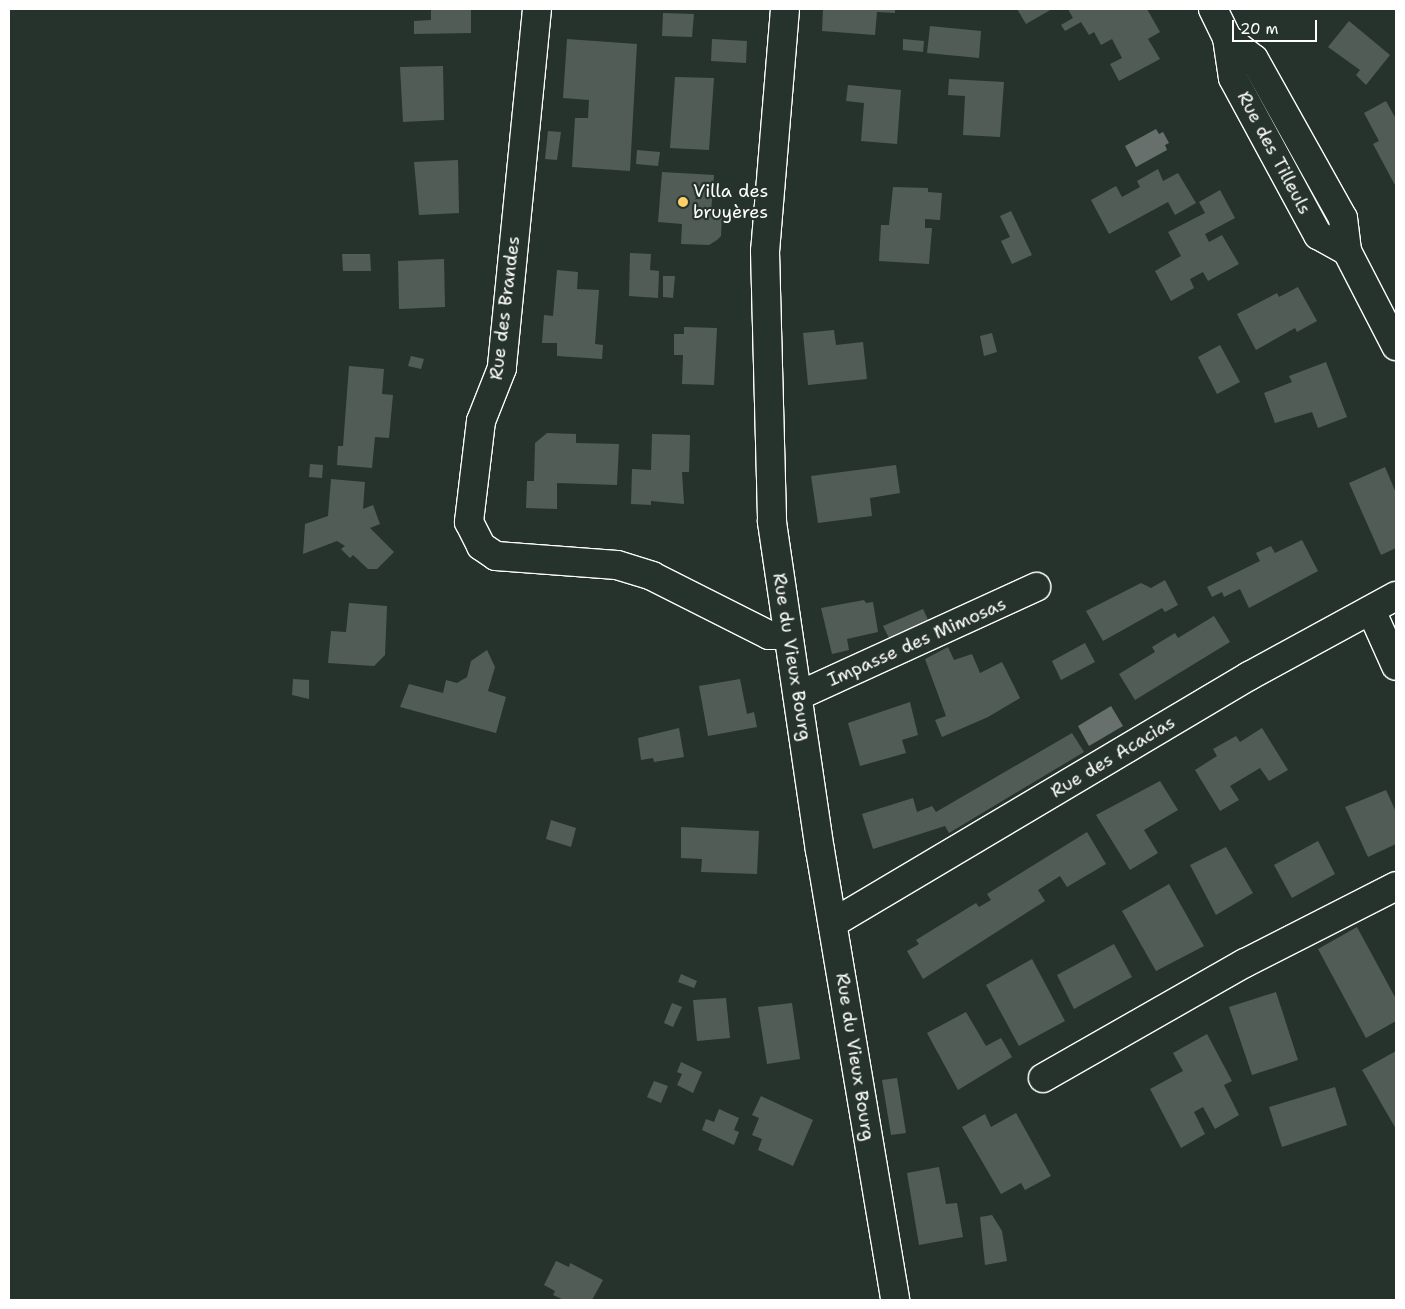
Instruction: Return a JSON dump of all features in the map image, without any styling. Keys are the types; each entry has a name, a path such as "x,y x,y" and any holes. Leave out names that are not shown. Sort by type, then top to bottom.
{"street":[{"name":"Rue des Brandes","path":"537,9 502,368 481,421 469,522 481,546 496,556 617,565 652,576 769,635 787,635"},
{"name":"Rue du Vieux Bourg","path":"785,9 765,251 772,522 787,635 895,1300"},
{"name":"Rue des Tilleuls","path":"1213,9 1227,38 1233,78 1318,235 1347,250 1396,346"},
{"name":"Impasse des Mimosas","path":"798,696 1036,587"},
{"name":"Rue des Acacias","path":"833,923 1249,676 1396,596"},
{"path":"1371,610 1396,666"},
{"path":"1043,1078 1245,963 1396,886"}],"shaded area":[{"path":"1156,129 1159,134 1163,132 1169,143 1165,145 1167,150 1136,167 1125,146"},
{"path":"1111,706 1123,726 1089,746 1078,726"}],"building":[{"path":"431,9 471,9 471,33 414,34 414,21 431,20"},
{"path":"823,9 895,9 895,13 877,12 875,35 822,31"},
{"path":"1017,9 1052,9 1026,24"},
{"path":"1068,9 1147,9 1160,32 1148,39 1160,59 1119,81 1110,64 1122,58 1112,39 1101,45 1094,32 1089,35 1081,22 1065,31 1061,25 1073,18"},
{"path":"663,13 694,14 692,37 662,36"},
{"path":"1349,21 1390,55 1366,85 1356,75 1360,70 1328,47"},
{"path":"930,26 981,31 979,58 927,53"},
{"path":"567,39 637,44 630,171 572,167 575,118 588,118 589,100 563,98"},
{"path":"712,39 747,41 746,63 711,61"},
{"path":"903,39 924,41 923,52 903,50"},
{"path":"443,66 444,120 403,122 400,67"},
{"path":"675,77 714,78 709,150 670,148"},
{"path":"949,79 1004,82 1000,137 963,135 965,96 948,95"},
{"path":"848,85 901,90 897,144 861,141 864,103 846,101"},
{"path":"1386,101 1396,119 1396,187 1373,144 1379,141 1364,113"},
{"path":"548,131 561,132 557,160 545,159"},
{"path":"637,150 660,152 658,166 636,164"},
{"path":"458,160 459,213 419,215 414,162"},
{"path":"1158,169 1163,181 1178,173 1196,203 1175,215 1168,202 1109,234 1091,200 1116,186 1122,197 1140,187 1137,181"},
{"path":"662,172 714,175 711,213 722,214 721,236 717,240 709,245 681,244 682,224 658,222"},
{"path":"893,187 928,188 928,192 942,193 940,220 925,219 925,228 932,228 929,264 879,261 881,225 889,225"},
{"path":"1220,190 1235,218 1205,234 1209,242 1222,235 1239,264 1208,281 1203,272 1190,279 1194,288 1171,301 1155,271 1181,256 1168,232 1205,213 1199,202"},
{"path":"1011,211 1032,255 1012,264 1001,241 1010,237 1000,216"},
{"path":"630,253 651,254 650,270 659,271 658,298 629,296"},
{"path":"342,254 370,254 371,271 343,271"},
{"path":"444,259 445,307 399,309 398,261"},
{"path":"557,270 578,272 577,289 599,290 595,344 603,345 602,359 557,356 557,343 542,343 544,315 553,316"},
{"path":"663,276 675,276 673,298 663,297"},
{"path":"1298,287 1317,321 1297,332 1295,328 1256,350 1237,314 1277,293 1279,297"},
{"path":"684,327 717,328 714,385 682,384 683,355 674,355 674,334 684,334"},
{"path":"834,330 836,345 863,342 867,379 808,385 803,333"},
{"path":"992,333 997,352 984,356 980,336"},
{"path":"1220,345 1240,382 1217,394 1198,357"},
{"path":"411,356 424,359 421,369 408,366"},
{"path":"1326,362 1347,417 1318,428 1312,412 1275,423 1264,393 1292,382 1289,376"},
{"path":"349,366 384,369 382,394 393,395 389,438 375,437 372,468 337,465 338,446 343,446"},
{"path":"547,433 576,434 576,443 619,444 617,485 557,483 557,509 526,508 527,481 534,481 535,443"},
{"path":"652,434 690,435 689,472 682,472 684,504 651,501 651,505 631,504 632,469 651,470"},
{"path":"310,464 323,465 322,478 309,477"},
{"path":"896,465 900,493 870,498 872,516 818,523 811,476"},
{"path":"1385,467 1396,493 1396,548 1381,555 1349,483"},
{"path":"331,479 365,482 363,509 373,505 380,524 370,528 394,552 377,569 368,569 353,555 350,558 341,549 345,546 337,541 303,554 305,524 328,516"},
{"path":"1302,540 1318,571 1249,608 1240,589 1224,597 1222,592 1212,597 1207,587 1260,561 1256,553 1271,546 1275,553"},
{"path":"1165,580 1178,605 1165,612 1162,608 1103,641 1086,611 1141,583 1151,588"},
{"path":"864,600 866,603 873,602 878,632 847,639 849,650 832,654 821,608"},
{"path":"349,603 387,606 385,655 374,666 328,663 331,631 346,632"},
{"path":"923,609 929,622 890,640 883,626"},
{"path":"1214,616 1230,642 1135,700 1119,674 1155,652 1152,647 1175,633 1178,638"},
{"path":"1085,643 1095,662 1061,680 1052,661"},
{"path":"948,647 954,660 972,654 980,673 1002,662 1020,698 988,717 942,737 935,720 946,716 925,659"},
{"path":"487,650 495,667 488,691 506,697 496,733 400,707 409,684 443,693 446,680 457,683 467,677 471,661"},
{"path":"293,679 309,680 309,699 292,695"},
{"path":"740,679 747,714 754,712 757,727 708,736 699,686"},
{"path":"910,702 918,735 902,740 906,753 860,766 848,723"},
{"path":"679,728 684,757 654,762 653,758 641,760 638,738"},
{"path":"1262,728 1288,770 1269,781 1260,768 1230,786 1239,800 1220,811 1195,770 1217,756 1213,749 1236,736 1240,742"},
{"path":"1072,733 1084,752 949,833 945,826 873,849 862,814 913,798 917,812 932,806 936,812"},
{"path":"1160,781 1178,810 1144,830 1158,853 1130,870 1096,815"},
{"path":"1386,790 1396,812 1396,844 1368,857 1345,807"},
{"path":"551,820 576,828 571,847 546,839"},
{"path":"681,827 759,831 757,874 701,872 702,859 681,858"},
{"path":"1087,832 1106,864 1067,887 1060,876 1038,890 1045,901 923,979 907,951 919,944 916,940 976,903 979,907 991,900 987,894"},
{"path":"1318,841 1335,874 1292,898 1274,865"},
{"path":"1226,847 1253,893 1216,915 1190,865"},
{"path":"1169,884 1204,946 1156,971 1122,911"},
{"path":"1357,927 1396,999 1396,1021 1366,1038 1318,949"},
{"path":"1114,944 1132,977 1074,1009 1057,975"},
{"path":"1032,959 1065,1021 1019,1046 986,985"},
{"path":"681,974 697,981 694,988 678,982"},
{"path":"1276,992 1298,1060 1252,1075 1229,1007"},
{"path":"726,998 730,1038 697,1041 693,1000"},
{"path":"672,1003 682,1007 673,1027 664,1023"},
{"path":"792,1003 800,1059 767,1064 758,1007"},
{"path":"966,1012 986,1046 1001,1038 1012,1057 958,1090 927,1033"},
{"path":"1207,1034 1232,1081 1224,1085 1239,1115 1215,1129 1203,1107 1194,1112 1205,1134 1181,1148 1150,1089 1183,1071 1173,1053"},
{"path":"1396,1051 1396,1129 1362,1070"},
{"path":"681,1062 702,1072 693,1093 677,1085 682,1074 677,1072"},
{"path":"897,1078 906,1133 891,1135 882,1080"},
{"path":"654,1081 668,1086 661,1103 647,1097"},
{"path":"1335,1087 1347,1125 1282,1147 1269,1107"},
{"path":"761,1096 813,1120 793,1166 758,1150 762,1139 752,1135 759,1118 752,1115"},
{"path":"719,1109 739,1118 734,1130 739,1132 734,1145 702,1130 706,1119 714,1122"},
{"path":"1016,1113 1051,1176 1025,1190 1021,1183 1001,1194 962,1127 985,1114 991,1127"},
{"path":"939,1167 946,1204 957,1203 963,1237 919,1245 907,1173"},
{"path":"992,1215 1002,1231 1007,1261 985,1265 980,1217"},
{"path":"556,1261 569,1267 570,1263 603,1280 592,1300 564,1300 553,1295 555,1291 544,1285"}],"place":[{"name":"Villa des bruyères","path":"683,202"}]}
